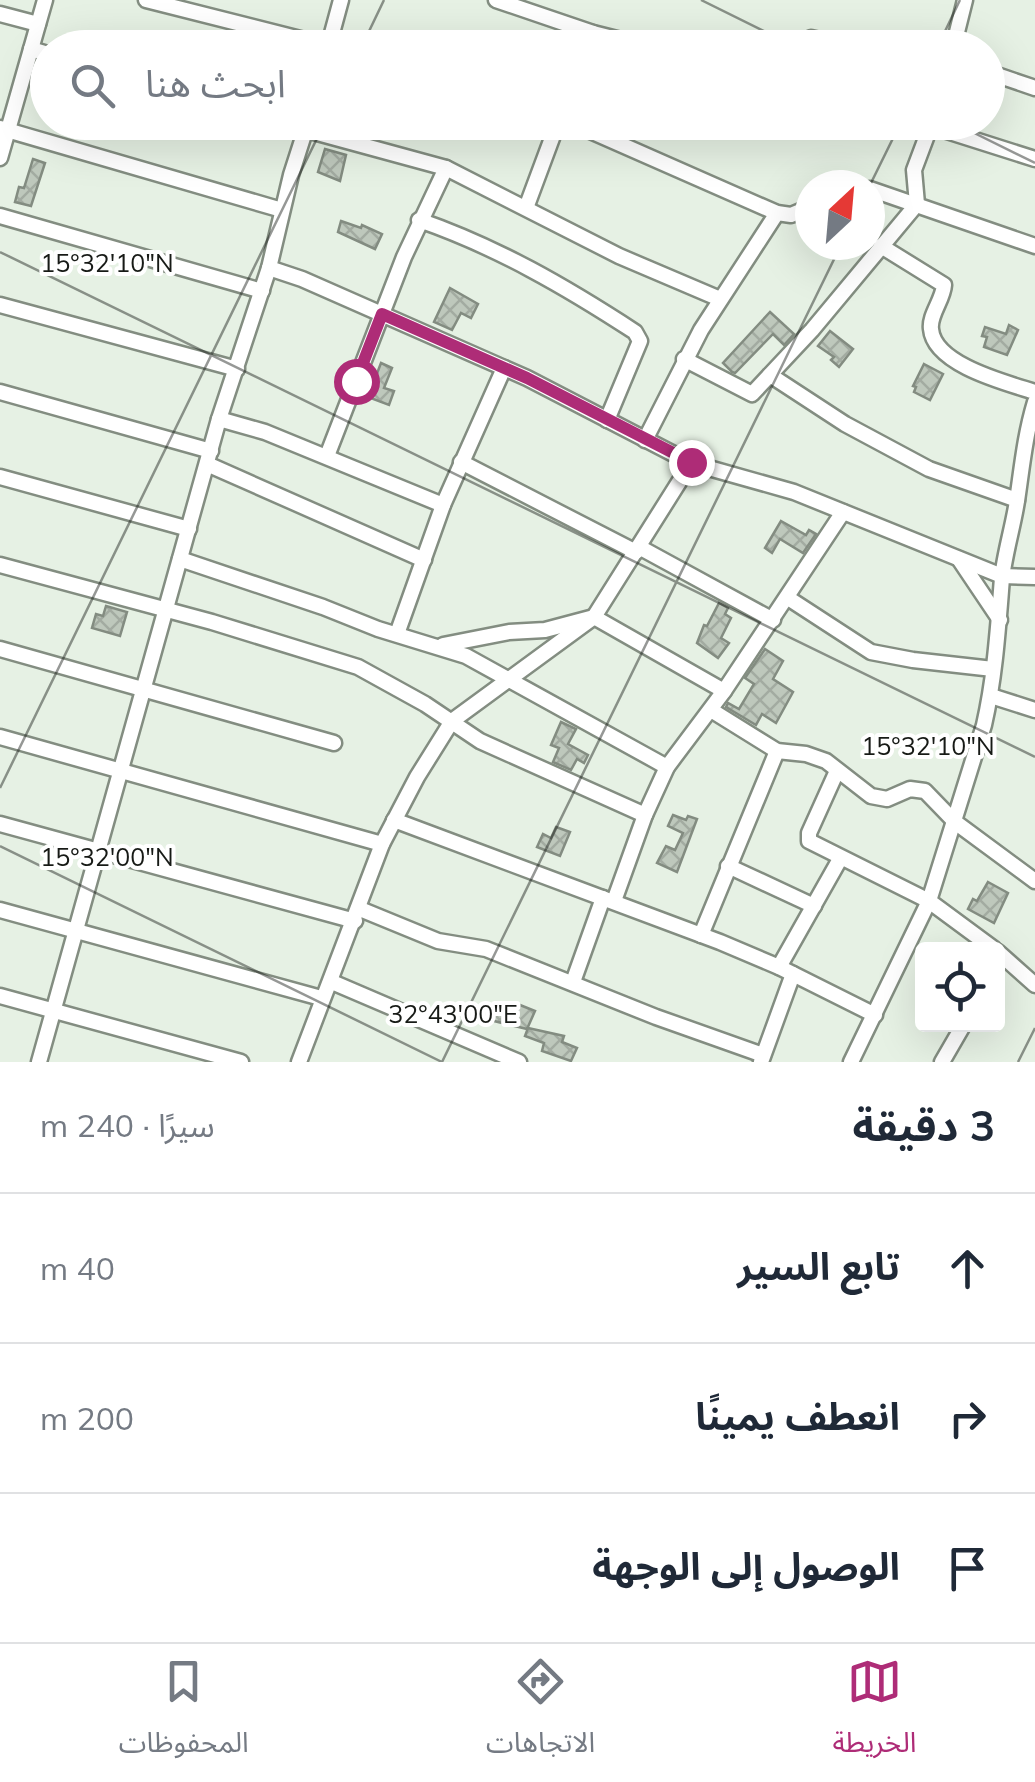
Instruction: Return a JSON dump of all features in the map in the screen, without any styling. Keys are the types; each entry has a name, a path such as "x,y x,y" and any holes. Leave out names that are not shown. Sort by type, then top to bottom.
{"street":[{"path":"36,30 45,0"},
{"path":"146,0 274,30"},
{"path":"333,30 341,0"},
{"path":"496,0 566,30"},
{"path":"958,30 965,0"},
{"path":"0,14 38,24"},
{"path":"0,158 4,129 30,52"},
{"path":"1005,78 1035,88"},
{"path":"4,129 30,137"},
{"path":"42,140 282,210"},
{"path":"39,1062 188,529 269,268 302,140"},
{"path":"350,140 446,168 619,256 720,299"},
{"path":"526,208 551,140"},
{"path":"611,140 777,213 795,214"},
{"path":"885,242 916,204 914,170 926,140"},
{"path":"980,140 1035,158"},
{"path":"327,456 420,220 446,168"},
{"path":"885,194 1035,246"},
{"path":"645,440 684,360 777,213"},
{"path":"0,216 262,291"},
{"path":"420,220 528,266 635,332 640,341 607,420"},
{"path":"885,248 937,277 944,285 930,326 934,340 947,355 965,367 1035,392"},
{"path":"684,360 749,395 870,260"},
{"path":"269,268 504,368 691,462 794,492 1002,576 1035,577"},
{"path":"0,305 236,369"},
{"path":"397,634 442,505 504,368"},
{"path":"770,375 845,424 918,463 952,479 1017,500"},
{"path":"0,392 209,457 424,560"},
{"path":"851,1062 929,901 991,696 1002,576 1026,432 1035,402"},
{"path":"220,419 327,456 442,505"},
{"path":"460,462 772,620"},
{"path":"300,1062 382,844 452,721 594,617 691,462"},
{"path":"0,477 188,529"},
{"path":"572,982 667,767 724,691 843,512"},
{"path":"959,559 1000,620"},
{"path":"180,560 466,656 667,767"},
{"path":"0,564 358,667 493,748 645,815"},
{"path":"788,598 871,652 993,668"},
{"path":"437,646 556,628 594,617 724,691"},
{"path":"0,649 334,743"},
{"path":"991,696 1035,710"},
{"path":"710,710 777,751 814,756 864,794 878,799 895,797 910,789 925,791 955,822 1035,881"},
{"path":"0,736 382,844"},
{"path":"701,934 777,751"},
{"path":"837,771 808,838 840,859 929,901 980,942"},
{"path":"394,820 701,934 779,966 875,1015"},
{"path":"0,824 100,853 357,915 438,940 486,949 762,1058 794,974"},
{"path":"779,966 840,859"},
{"path":"728,866 814,906"},
{"path":"0,910 321,998"},
{"path":"1005,962 1035,985"},
{"path":"332,982 519,1062"},
{"path":"0,996 241,1062"},
{"path":"942,1062 959,1032"}],"building":[{"path":"325,149 346,155 340,181 318,172"},
{"path":"33,159 45,163 31,206 15,202"},
{"path":"341,221 382,234 375,249 338,232"},
{"path":"450,288 478,304 471,318 461,313 452,330 434,322"},
{"path":"770,312 794,334 784,345 773,334 732,372 723,363"},
{"path":"1009,325 1018,330 1007,355 984,347 985,327 1006,334"},
{"path":"830,331 853,349 839,367 831,360 834,357 818,346"},
{"path":"381,363 392,368 384,388 394,391 389,405 368,397"},
{"path":"924,364 943,374 930,400 914,392 913,386"},
{"path":"781,521 806,535 809,530 816,534 803,553 780,539 772,553 765,548"},
{"path":"719,603 728,608 725,614 731,618 721,638 729,643 718,658 697,643"},
{"path":"106,606 127,612 120,636 92,628 96,614 103,616"},
{"path":"765,649 783,661 773,679 793,692 776,723 762,714 756,725 726,707 728,703 739,709 754,684 745,678"},
{"path":"561,722 576,729 568,744 588,755 584,763 577,759 571,770 553,762 559,748 551,745"},
{"path":"673,815 697,819 677,872 657,863 666,846 675,850 683,833 668,826"},
{"path":"556,827 570,832 560,856 537,847 543,834 551,838"},
{"path":"988,882 1008,893 994,923 968,909"},
{"path":"520,1005 535,1011 527,1029 490,1020 494,1007 516,1014"},
{"path":"528,1028 564,1036 562,1042 577,1048 571,1061 542,1051 544,1043 525,1036"}],"route":[{"path":"356,381 382,314 527,378 691,462"}]}
